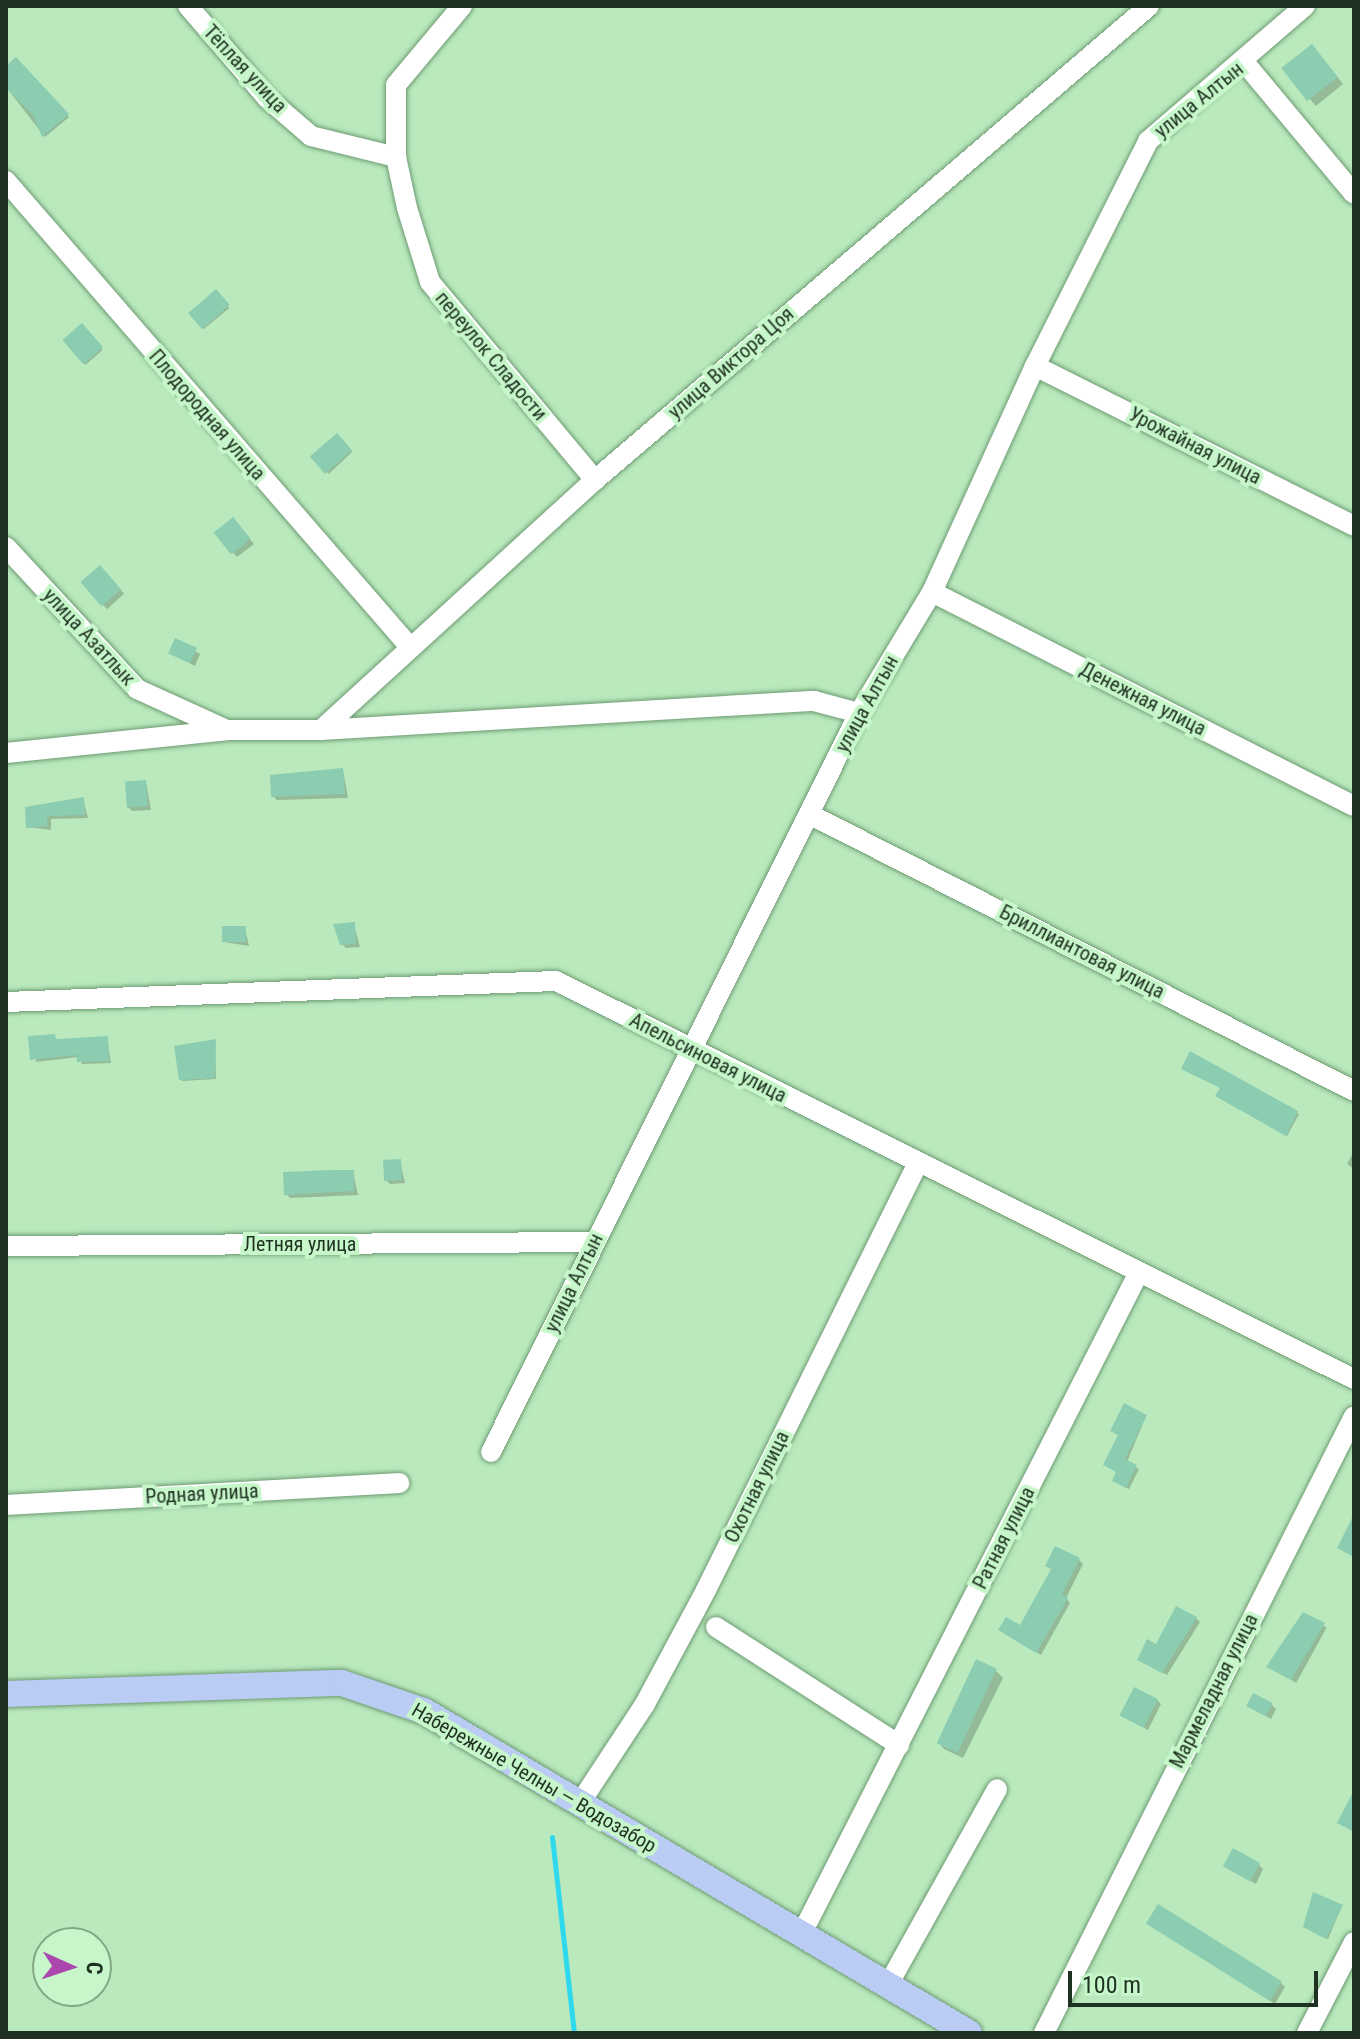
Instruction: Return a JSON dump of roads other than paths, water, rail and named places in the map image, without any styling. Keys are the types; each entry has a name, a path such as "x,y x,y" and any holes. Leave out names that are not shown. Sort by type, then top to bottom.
{"main road":[{"name":"Набережные Челны — Водозабор","path":"6,1694 342,1683 424,1711 969,2033"}],"street":[{"name":"Тёплая улица","path":"188,6 267,98 311,136 396,157"},
{"name":"переулок Сладости","path":"462,6 396,85 396,157 430,282 595,480"},
{"name":"улица Виктора Цоя","path":"321,730 595,480 1149,6"},
{"name":"улица Алтын","path":"491,1452 859,713 932,592 1035,366 1148,141 1245,63 1305,6"},
{"path":"1245,63 1354,194"},
{"name":"Плодородная улица","path":"6,181 410,647"},
{"name":"Урожайная улица","path":"1035,366 1354,526"},
{"name":"улица Азатлык","path":"6,547 137,689 227,730"},
{"name":"Денежная улица","path":"932,592 1354,806"},
{"path":"6,753 227,730 321,730 814,701 859,713"},
{"name":"Бриллиантовая улица","path":"809,814 1354,1091"},
{"name":"Апельсиновая улица","path":"6,1002 556,981 1138,1274 1354,1379"},
{"name":"Охотная улица","path":"580,1803 645,1704 706,1590 918,1163"},
{"name":"Летняя улица","path":"6,1246 594,1242"},
{"name":"Ратная улица","path":"802,1933 1138,1274"},
{"name":"Мармеладная улица","path":"1044,2033 1354,1416"},
{"name":"Родная улица","path":"6,1505 399,1483"},
{"path":"716,1627 899,1745"},
{"path":"888,1985 997,1789"},
{"path":"1307,2033 1354,1942"}],"waterway":[{"path":"552,1837 574,2033"}]}
